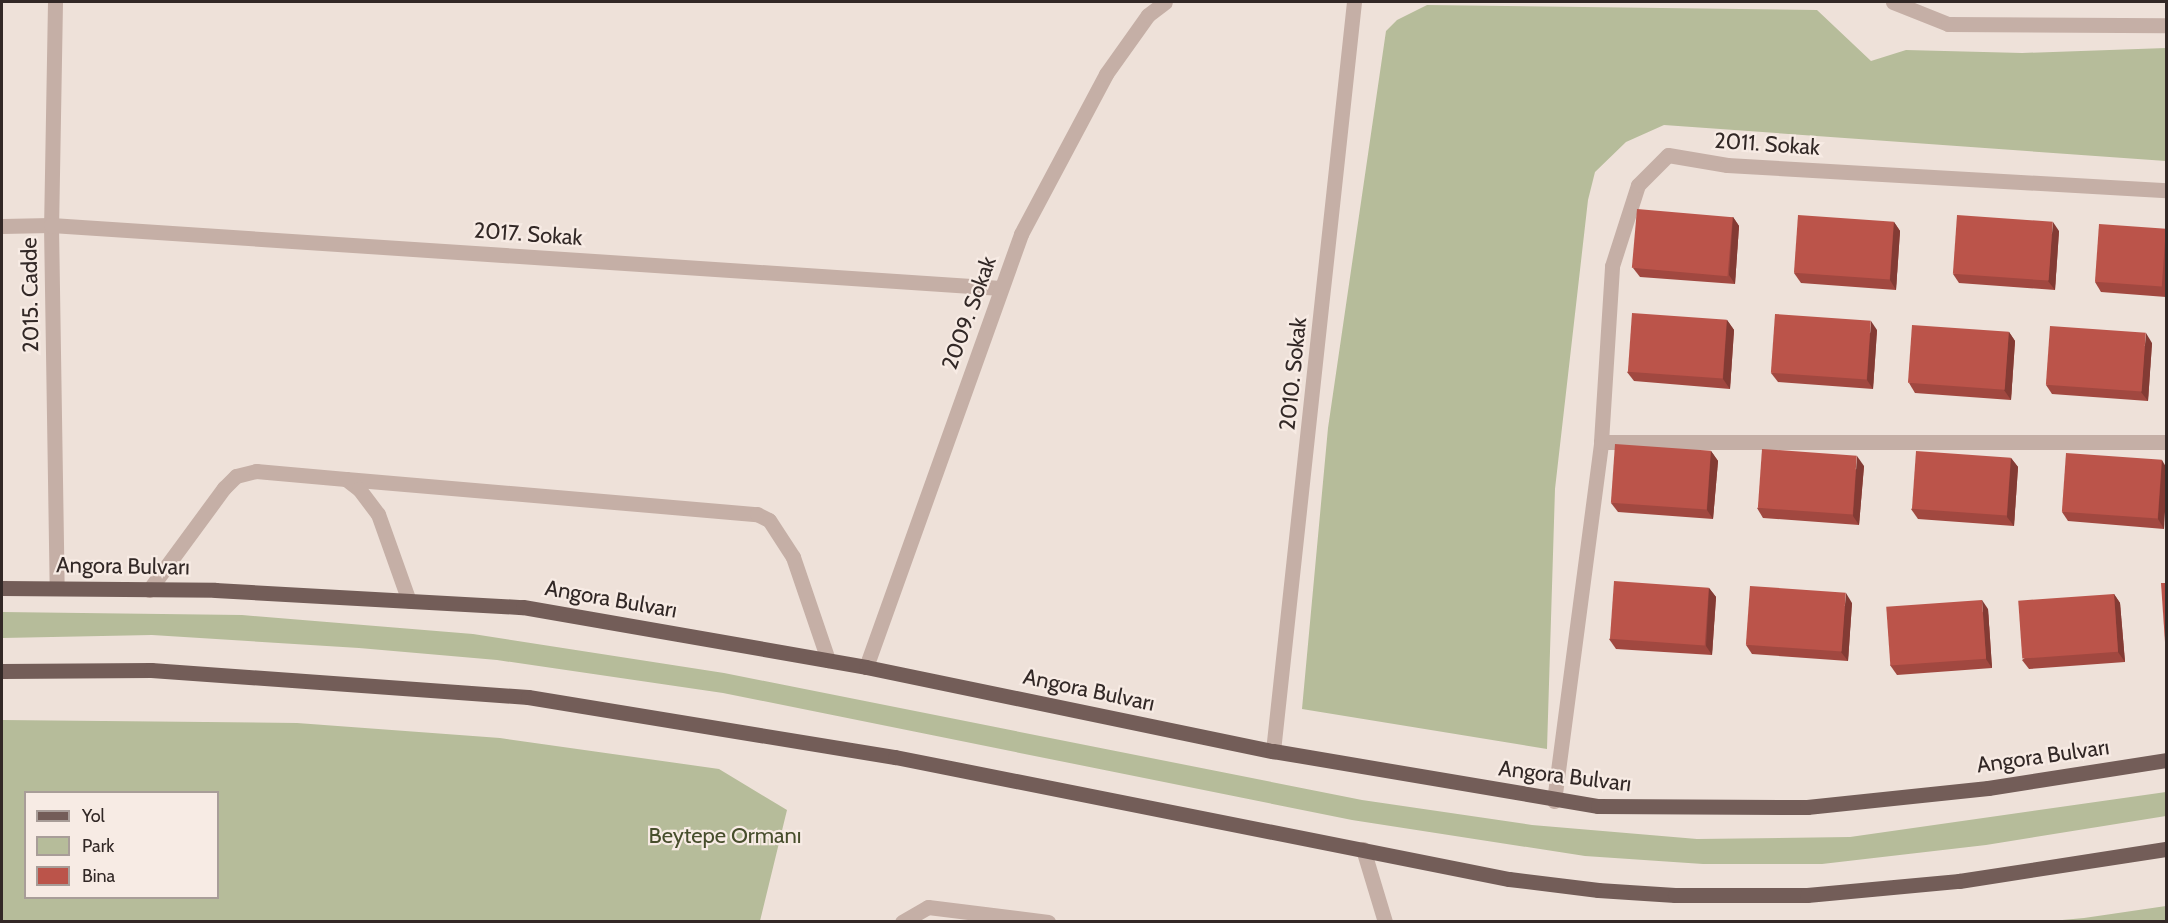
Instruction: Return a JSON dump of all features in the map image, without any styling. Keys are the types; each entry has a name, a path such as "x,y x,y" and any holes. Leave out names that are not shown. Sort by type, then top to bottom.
{"main road":[{"name":"Angora Bulvarı","path":"2,588 149,590 523,607 866,667 1273,751 1554,801 1648,808 1807,807 1988,788 2166,760"},
{"path":"2,670 151,670 528,698 895,757 1509,879 1598,890 1741,897 1807,895 1959,880 2166,849"}],"street":[{"name":"2015. Cadde","path":"55,2 51,225 57,588"},
{"name":"2009. Sokak","path":"866,667 1021,234 1106,74 1148,15 1165,2"},
{"name":"2010. Sokak","path":"1273,751 1354,2"},
{"path":"1893,2 1948,24 2166,25"},
{"name":"2011. Sokak","path":"1601,442 1612,266 1638,185 1668,155 1727,165 2166,190"},
{"name":"2017. Sokak","path":"2,226 51,225 1001,288"},
{"path":"1554,801 1601,442 2166,442"},
{"path":"149,590 236,476 256,471 756,514 770,520 793,557 828,660"},
{"path":"346,479 378,514 409,601"},
{"path":"1363,849 1385,921"},
{"path":"902,921 928,907 1048,921"}],"green space":[{"path":"1427,5 1817,10 1871,61 1906,50 2022,53 2166,48 2166,161 1664,125 1626,142 1595,172 1588,200 1555,489 1547,749 1302,709 1328,428 1386,31 1397,20"},
{"path":"2,612 242,615 473,634 724,673 1362,800 1532,825 1697,839 1850,837 2166,792 2166,816 1986,845 1822,864 1703,864 1585,856 1352,820 723,693 497,660 359,648 152,635 2,638"},
{"name":"Beytepe Ormanı","path":"2,720 297,723 500,738 719,769 787,810 760,921 2,921"},
{"path":"2166,906 2166,921 2051,921 2084,918"}],"building":[{"path":"1637,209 1733,217 1727,276 1632,268"},
{"path":"1798,215 1894,222 1890,280 1794,273"},
{"path":"1957,215 2053,222 2049,281 1953,274"},
{"path":"2099,224 2166,229 2162,287 2095,282"},
{"path":"1632,313 1727,320 1723,378 1628,372"},
{"path":"1775,314 1871,321 1867,380 1771,373"},
{"path":"1912,325 2009,332 2005,390 1908,383"},
{"path":"2050,326 2146,333 2142,392 2046,385"},
{"path":"1615,444 1711,451 1707,510 1611,503"},
{"path":"1762,449 1857,456 1853,514 1758,508"},
{"path":"1916,451 2011,458 2007,515 1912,509"},
{"path":"2066,453 2162,460 2158,519 2062,512"},
{"path":"1614,581 1709,588 1705,645 1610,639"},
{"path":"2161,583 2166,583 2166,642 2165,642"},
{"path":"1750,586 1846,593 1842,652 1746,645"},
{"path":"2114,594 2118,652 2022,659 2018,601"},
{"path":"1982,600 1986,659 1890,666 1886,607"}]}
